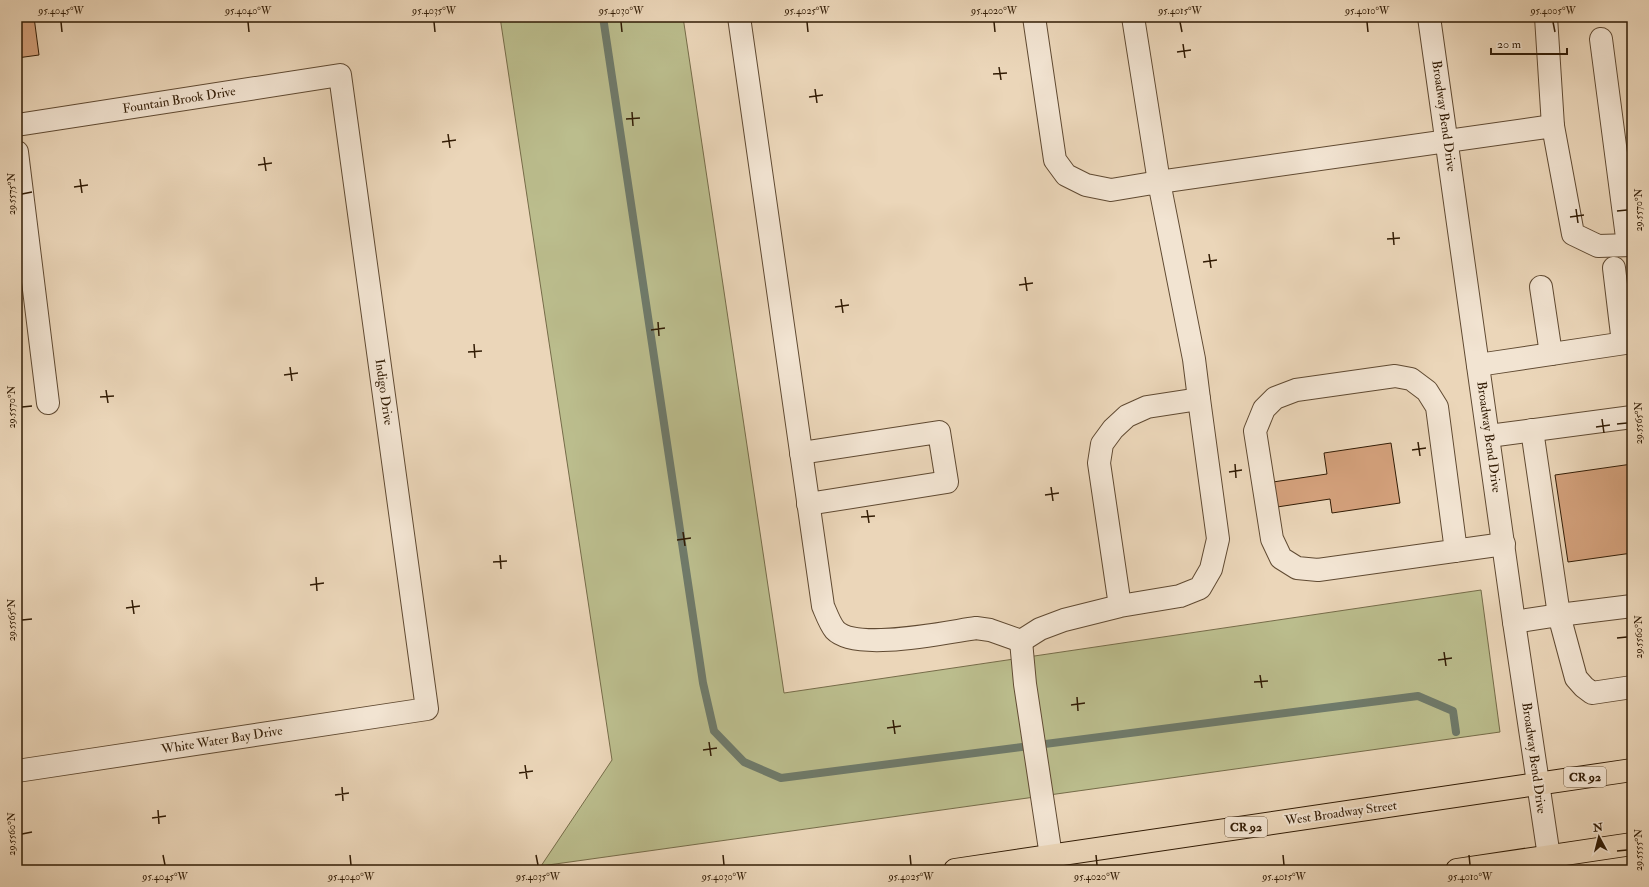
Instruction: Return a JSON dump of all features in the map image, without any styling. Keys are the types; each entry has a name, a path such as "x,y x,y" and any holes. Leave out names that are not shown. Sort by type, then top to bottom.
{"main road":[{"name":"West Broadway Street","path":"955,870 1632,770"},
{"path":"1457,870 1550,863 1632,844"}],"street":[{"path":"738,17 823,606 835,631 853,640 881,642 976,628 990,630 1021,641"},
{"path":"1034,17 1055,160 1066,175 1086,186 1111,190 1553,126"},
{"path":"1021,641 1040,629 1064,620 1120,606 1180,596 1200,588 1211,569 1218,539 1194,359 1159,182 1133,17"},
{"name":"Broadway Bend Drive","path":"1430,17 1514,622 1550,863"},
{"path":"1546,17 1553,126 1573,234 1598,246 1630,245 1601,39"},
{"name":"Fountain Brook Drive","path":"17,125 340,75"},
{"name":"Indigo Drive","path":"340,75 427,709"},
{"path":"17,152 48,403"},
{"path":"1478,365 1628,342 1614,268"},
{"path":"1541,287 1551,354"},
{"path":"1456,550 1437,407 1427,391 1411,379 1395,376 1296,390 1275,398 1264,409 1255,431 1272,539 1280,558 1297,568 1318,570 1504,544"},
{"path":"1120,606 1099,462 1102,444 1113,429 1126,416 1147,407 1199,399"},
{"path":"1489,436 1632,417"},
{"path":"1532,430 1559,615 1576,678 1584,687 1592,692 1632,687"},
{"path":"801,453 939,432 947,482 808,504"},
{"path":"1514,622 1632,606"},
{"path":"1021,641 1025,684 1051,856"},
{"name":"White Water Bay Drive","path":"17,771 427,709"}],"green space":[{"path":"500,17 683,17 784,693 1481,590 1500,732 541,866 612,760"}],"building":[{"path":"17,17 34,17 39,55 17,58"},
{"path":"1391,443 1400,503 1332,513 1330,499 1277,507 1273,482 1327,474 1324,453"},
{"path":"1632,464 1632,553 1568,562 1555,475"}],"waterway":[{"path":"603,17 703,683 714,731 744,762 781,778 1418,696 1453,711 1456,732"}]}
